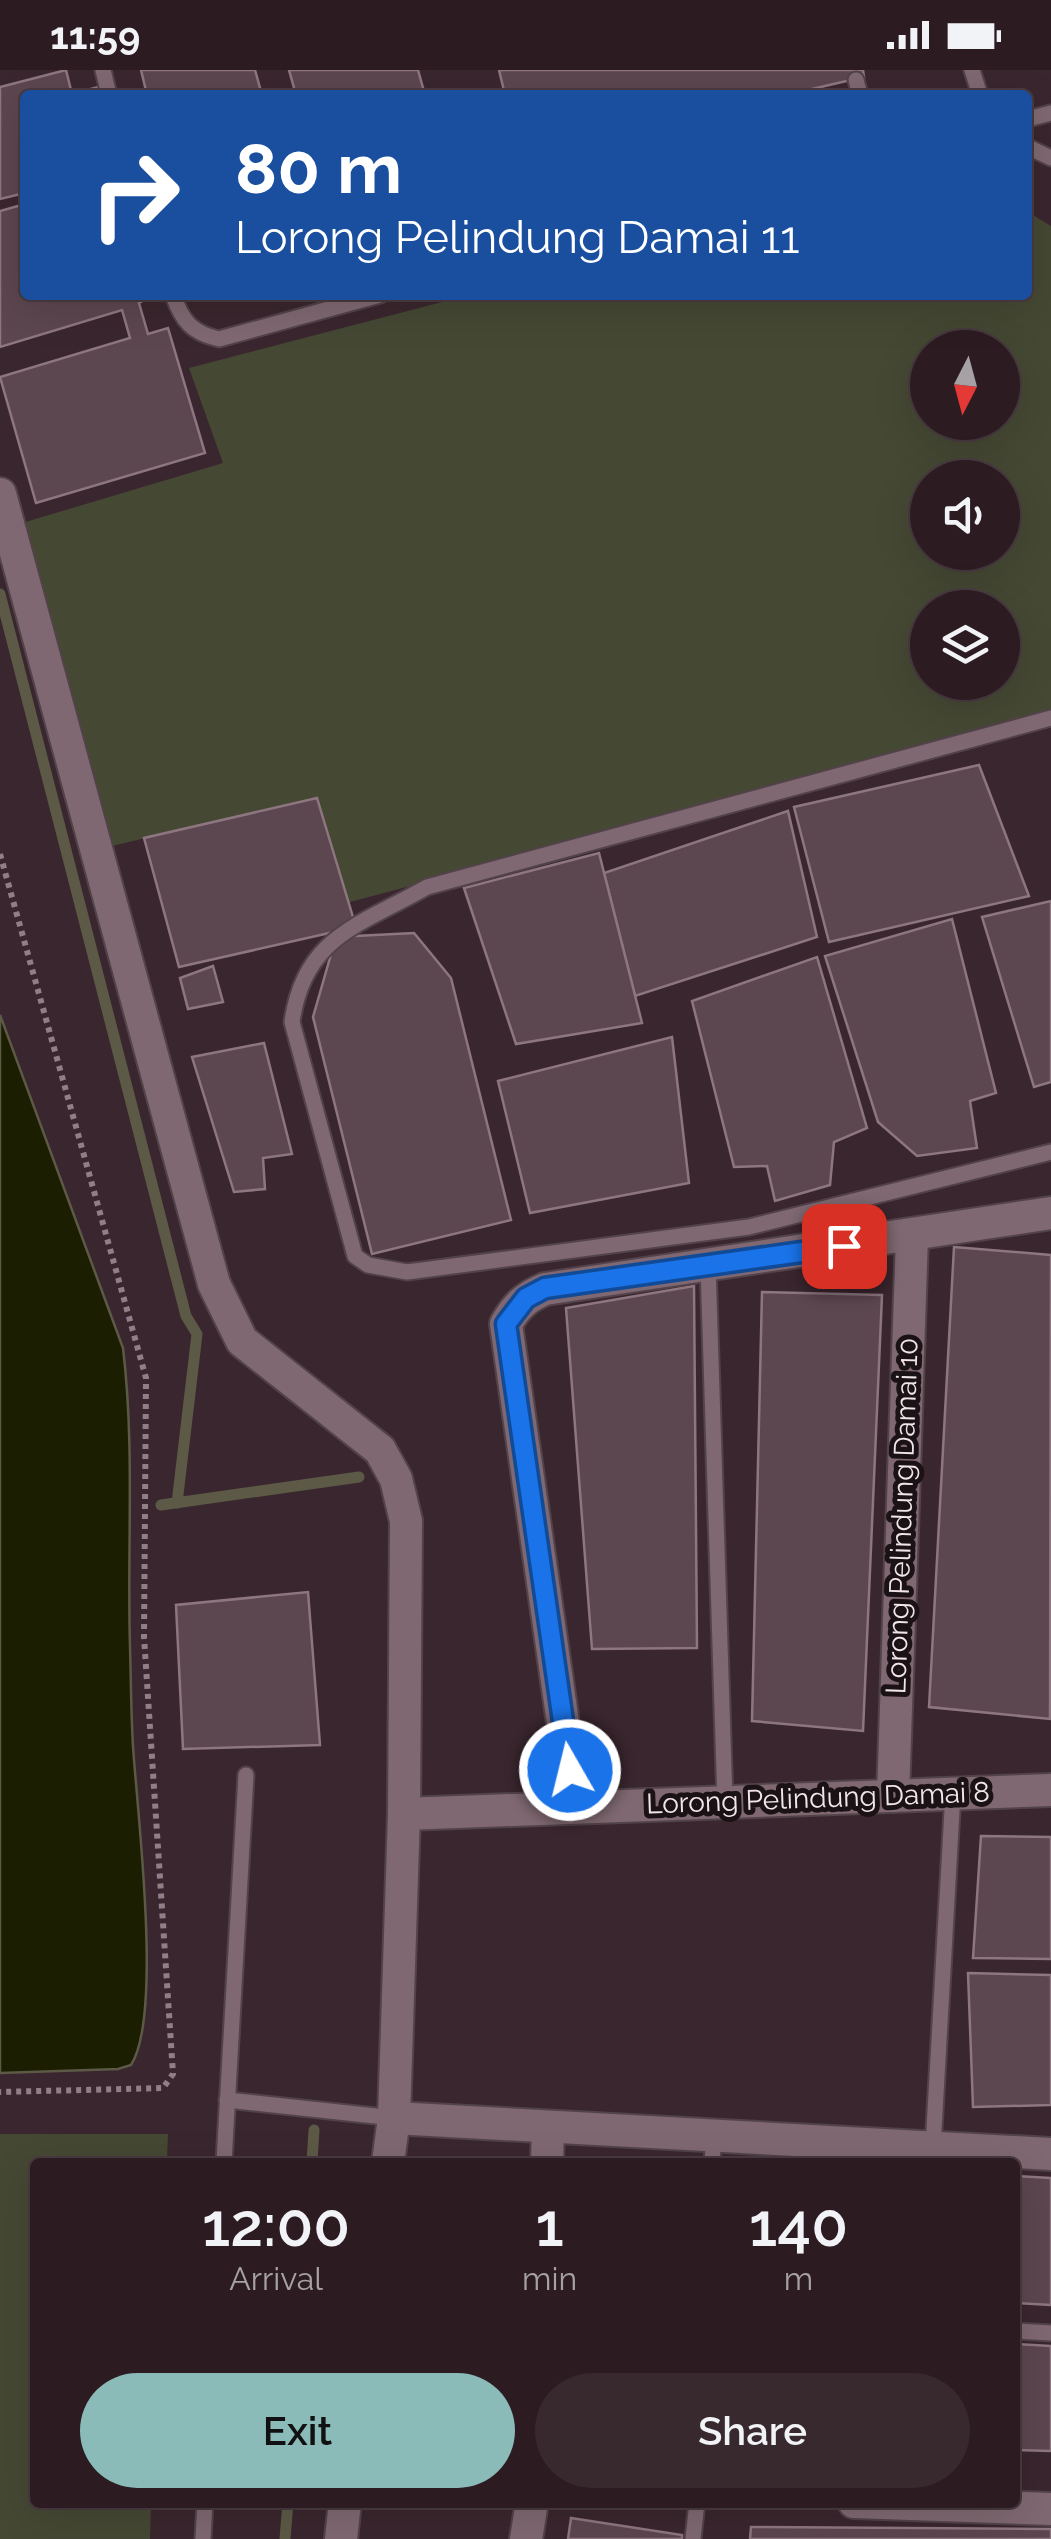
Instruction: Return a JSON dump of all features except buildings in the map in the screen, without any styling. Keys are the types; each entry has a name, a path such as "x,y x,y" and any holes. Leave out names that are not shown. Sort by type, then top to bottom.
{"street":[{"path":"0,494 214,1284 242,1341 380,1450 396,1479 406,1521 404,1814 394,2118 389,2158"},
{"path":"575,1808 506,1324 526,1298 545,1288 1051,1213"},
{"name":"Lorong Pelindung Damai 10","path":"893,1796 912,1236"},
{"name":"Lorong Pelindung Damai 8","path":"404,1814 1051,1790"},
{"path":"394,2118 548,2128 713,2149 933,2147 1051,2154"},
{"path":"546,2158 548,2128"},
{"path":"341,2539 345,2508"},
{"path":"526,2539 531,2508"},
{"path":"1020,2508 1051,2509"}],"lane":[{"path":"175,300 181,316 198,334 219,339 362,300"},
{"path":"1051,718 427,887 334,936 301,985 292,1022 356,1256 384,1270 406,1272 749,1227 1051,1152"},
{"path":"708,1265 725,1802"},
{"path":"224,2158 246,1776"},
{"path":"933,2147 953,1793"},
{"path":"227,2100 394,2118"},
{"path":"1020,2331 1051,2332"},
{"path":"203,2539 205,2508"},
{"path":"693,2539 696,2508"}],"path":[{"path":"0,854 146,1378 144,1638 173,2074 163,2088 0,2092"}],"shaded area":[{"path":"1032,214 1051,226 1051,717 327,908 292,803 112,846 12,526 223,463 189,368 450,300 1032,300"},
{"path":"0,1015 123,1348 130,1460 132,1721 147,1959 140,2040 131,2065 118,2069 0,2073"},
{"path":"0,2134 168,2134 167,2158 30,2158 30,2508 151,2508 150,2539 0,2539"}],"waterway":[{"path":"0,594 186,1316 197,1334 177,1503"},
{"path":"161,1505 359,1477"},
{"path":"312,2158 314,2130"},
{"path":"285,2539 288,2508"}],"route":[{"path":"570,1770 506,1324 526,1298 545,1288 844,1246"}]}
